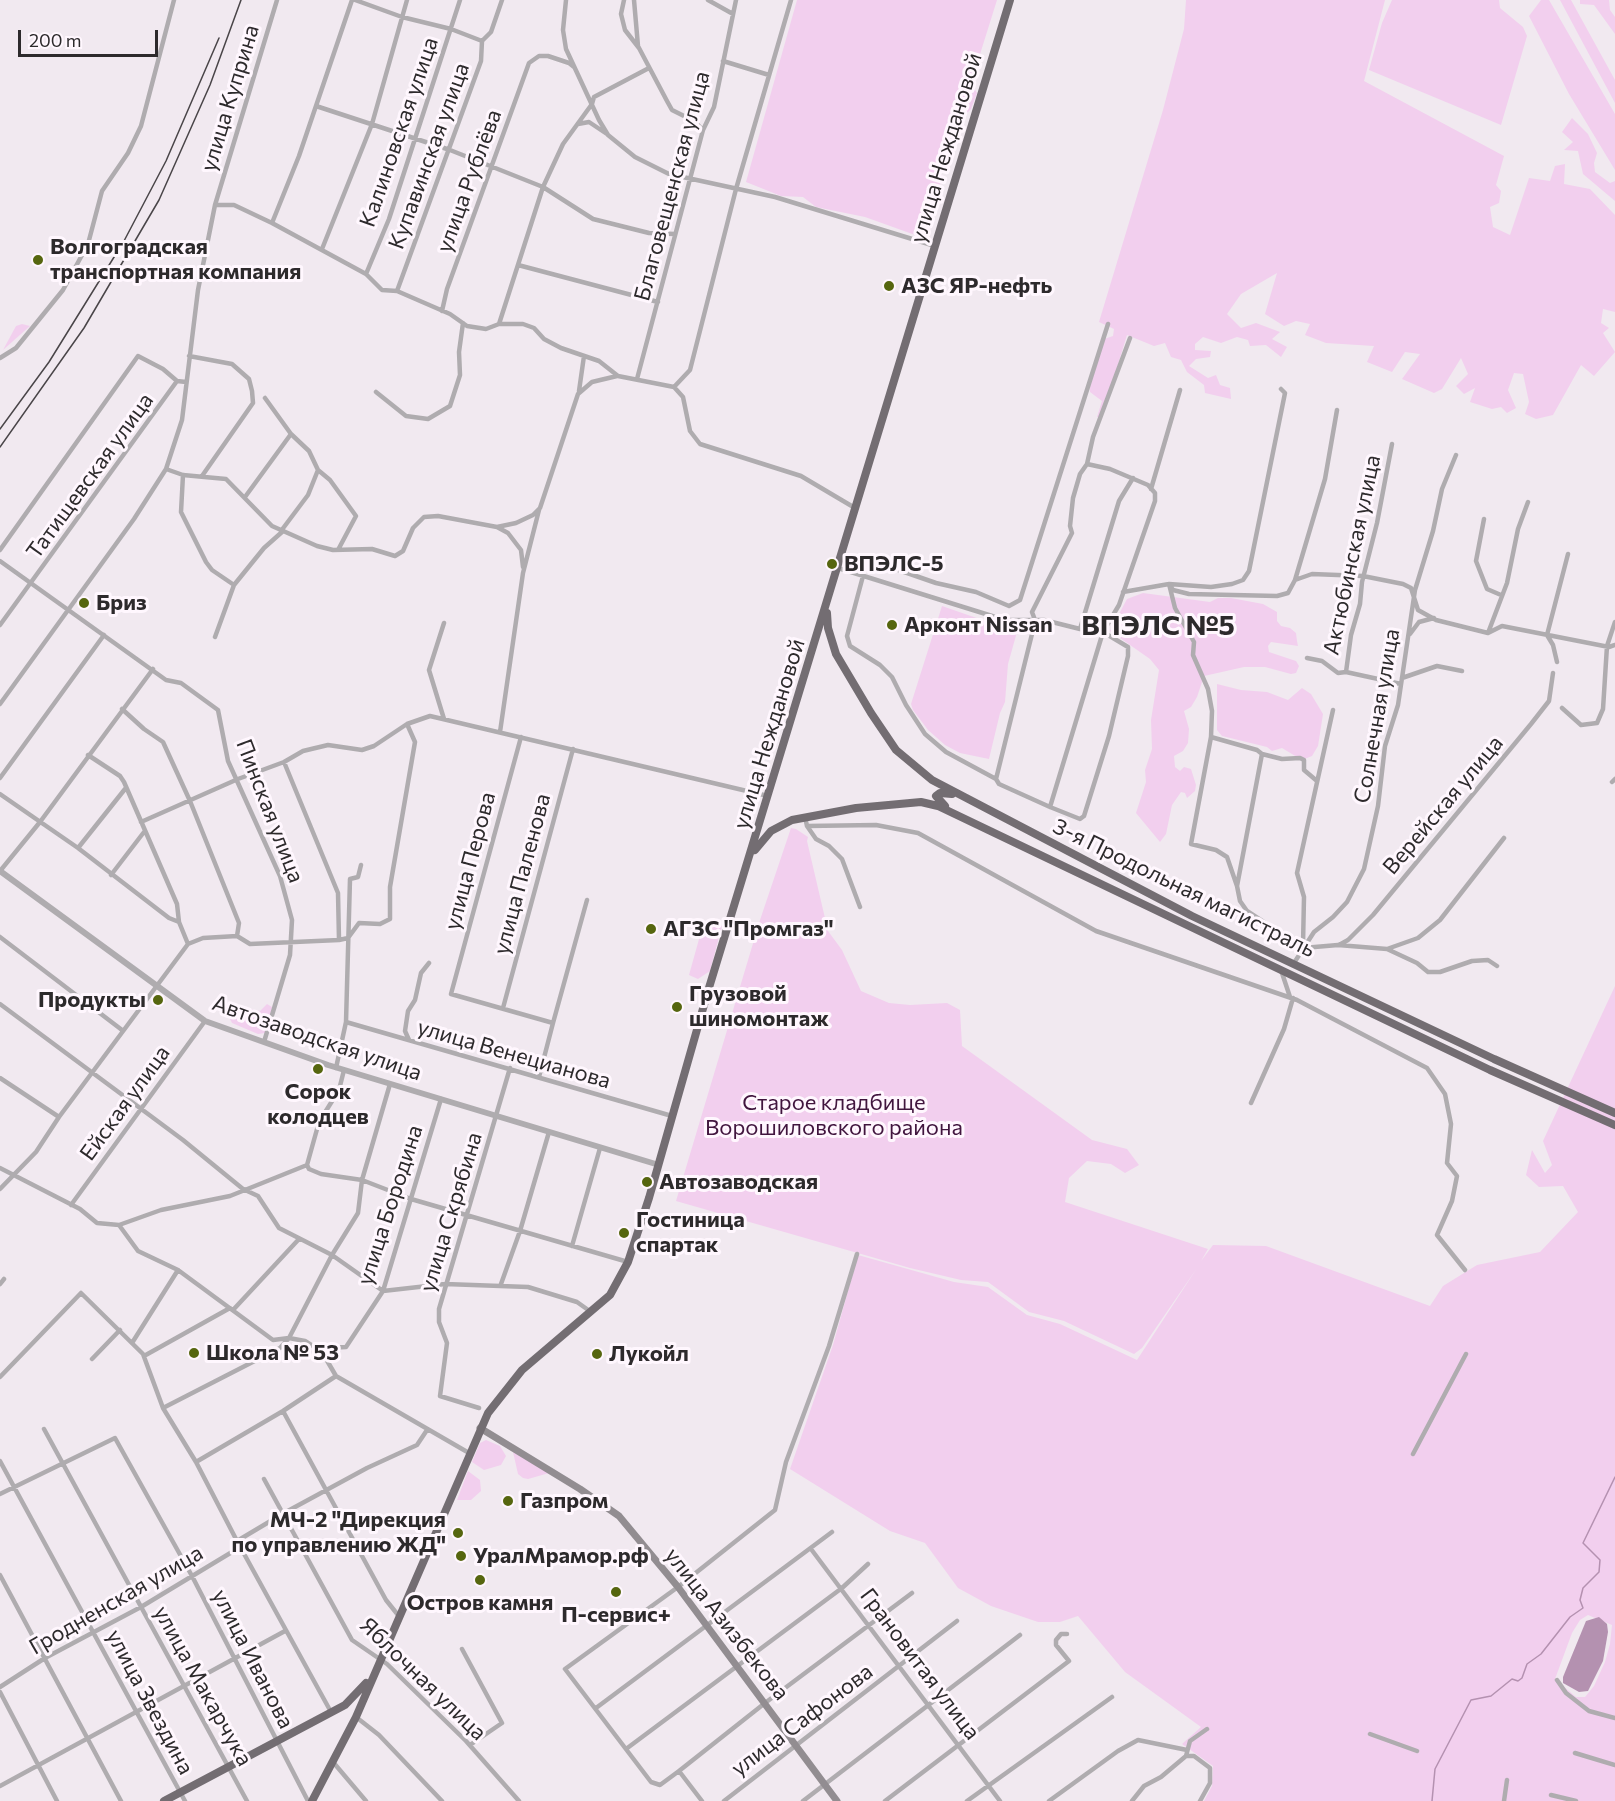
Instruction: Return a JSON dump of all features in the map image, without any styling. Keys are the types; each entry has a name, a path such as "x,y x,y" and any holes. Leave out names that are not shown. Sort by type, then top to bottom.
{"highway":[{"name":"улица Неждановой","path":"373,1673 480,1428 502,1392 522,1370 610,1295 628,1262 1010,0"},
{"name":"3-я Продольная магистраль","path":"828,603 828,628 836,654 896,750 932,780 1192,916 1494,1059 1615,1113"},
{"path":"815,647 826,646 836,654"},
{"path":"921,802 930,800 934,794 932,780"},
{"path":"953,811 940,803 936,796 942,792 961,796"},
{"name":"3-я Продольная магистраль","path":"782,824 921,802 953,811 1490,1070 1615,1125"},
{"path":"763,812 768,822 782,824"},
{"path":"750,858 765,837 782,824"},
{"path":"164,1801 182,1797 229,1767 345,1705 354,1698 373,1673"},
{"path":"310,1801 356,1716 373,1673"},
{"path":"345,1705 354,1708 356,1716"}],"main road":[{"name":"улица Азизбекова","path":"480,1428 580,1489 619,1516 678,1587 837,1801"}],"street":[{"path":"0,358 16,348 63,290 88,244 102,191 128,153 141,126 174,0"},
{"name":"улица Куприна","path":"0,704 134,519 166,469 182,420 198,290 215,205 277,0"},
{"path":"272,223 353,0 402,17 451,28 482,41"},
{"path":"321,249 372,124 407,0"},
{"name":"Калиновская улица","path":"366,274 389,219 460,0"},
{"name":"Купавинская улица","path":"397,291 481,61 482,41 491,32 502,0"},
{"path":"566,0 563,23 566,49 608,135"},
{"path":"624,0 622,22 639,48 672,110 694,121 703,130"},
{"path":"634,0 639,48"},
{"path":"708,0 733,14"},
{"name":"Благовещенская улица","path":"637,379 703,130 714,106 736,0"},
{"path":"674,387 690,370 736,189 790,0"},
{"path":"630,37 636,34"},
{"name":"улица Рублёва","path":"442,311 447,289 530,63 539,56 548,56 569,63 576,69"},
{"path":"723,61 769,75"},
{"path":"499,324 543,188 562,144 592,104 594,97 649,68"},
{"path":"316,106 450,150 543,188 593,219 649,233 675,234"},
{"path":"578,124 589,122 645,163 669,174 809,206 935,246"},
{"path":"215,205 234,205 272,223 366,274 382,290 397,291 463,323 486,329 499,324 523,324 534,327 544,339 599,361 618,376"},
{"path":"518,265 658,302"},
{"path":"376,392 406,417 428,419 450,406 460,375 459,352 463,323"},
{"path":"871,569 887,566 936,583 975,592 1009,606 1020,600 1108,324"},
{"path":"996,779 1035,620 1032,612 1072,533 1070,526 1072,498 1080,474 1087,464 1094,437 1130,338"},
{"path":"0,550 138,356 163,369 177,381"},
{"path":"189,356 232,364 249,379 252,391 253,403 202,476"},
{"path":"500,732 523,573 540,508 578,394 584,356"},
{"path":"582,375 592,382"},
{"path":"578,394 592,382 618,376 674,387 683,397 690,431 700,444 801,476 856,509"},
{"name":"Татищевская улица","path":"0,625 32,584 177,381 186,382"},
{"path":"1123,592 1169,584 1211,587 1242,580 1249,571 1285,393 1281,389"},
{"path":"1050,807 1103,632 1119,605 1155,501 1151,489 1180,390"},
{"path":"265,398 291,434 309,451 318,470 330,480 356,516 338,550"},
{"path":"1169,584 1173,590 1189,594 1278,596 1288,593 1295,580 1325,479 1337,410"},
{"path":"245,497 291,434"},
{"name":"Актюбинская улица","path":"1346,672 1363,576 1377,523 1392,444"},
{"name":"Солнечная улица","path":"1294,963 1314,932 1334,917 1347,902 1364,869 1377,806 1385,746 1398,705 1414,598 1442,489 1456,455"},
{"path":"1087,464 1133,478 1151,489"},
{"path":"166,469 183,475 226,479 263,518 281,532 338,550 372,549 390,555 400,555 413,528 419,521 429,516 497,527 508,533 521,550 523,573"},
{"path":"215,637 234,585 264,548 281,532 308,495 318,470"},
{"path":"183,475 181,512 206,562 212,570 234,585"},
{"path":"1080,629 1119,501 1133,478"},
{"path":"1488,633 1507,583 1518,529 1528,502"},
{"path":"497,527 524,520 540,508"},
{"path":"1484,519 1476,561 1487,589 1501,595"},
{"path":"1546,635 1568,554"},
{"name":"Пинская улица","path":"0,561 166,680 181,683 218,710 228,761 238,779 279,876 292,920 285,974 264,1042"},
{"path":"838,568 1005,620 1035,620 1103,632 1128,647 1128,656 1090,802 1084,816 1080,819 999,784 996,779 946,752 925,734 892,678 880,666 850,646 847,636 863,576"},
{"path":"1295,580 1312,574 1363,576 1403,584 1411,588 1418,610 1434,618 1488,633 1502,626 1608,646 1615,645"},
{"path":"1169,584 1175,608 1194,642 1193,656 1208,689 1212,711 1211,737 1191,844 1216,850 1227,857 1240,901 1247,911 1303,948 1338,945 1387,949 1417,963 1428,972 1440,972 1472,961 1488,960 1497,966"},
{"path":"1408,636 1419,622 1434,618"},
{"path":"1562,708 1581,725 1597,723 1604,709 1608,646 1615,621"},
{"path":"444,623 429,670 444,719"},
{"path":"0,778 104,635"},
{"path":"1546,635 1553,645 1557,662"},
{"path":"1307,658 1322,661 1338,674 1346,672 1402,681 1437,666 1462,671"},
{"path":"0,871 40,822 153,669"},
{"name":"Верейская улица","path":"1338,945 1348,940 1373,915 1532,724 1549,700 1553,673"},
{"path":"122,708 144,729 164,742 239,923 237,936"},
{"path":"1303,948 1304,897 1297,873 1333,710"},
{"path":"141,822 238,779 284,762 303,751 328,745 362,750 374,746 407,724 430,716 768,796"},
{"path":"0,1189 36,1152 122,1030 157,988 188,944 202,938 237,936 250,944 339,940 348,938 359,922 380,924 390,919 390,886 415,742 407,724"},
{"name":"улица Перова","path":"503,1008 451,994 521,737"},
{"path":"1211,737 1282,759 1300,758 1304,760 1304,770 1317,781"},
{"name":"улица Паленова","path":"503,1008 573,749"},
{"path":"1237,886 1262,754"},
{"path":"88,755 120,776 177,904 179,922 188,944"},
{"path":"284,762 338,892 339,940"},
{"path":"78,848 125,789"},
{"path":"0,794 78,848 169,918 179,922"},
{"path":"806,822 816,839 829,846 842,859 860,907"},
{"path":"806,822 876,825 918,833 1096,931 1292,998 1428,1068 1445,1094 1451,1124 1446,1163 1458,1176 1452,1201 1437,1235 1465,1270"},
{"path":"111,875 144,832"},
{"path":"1387,949 1418,938 1440,920 1504,838"},
{"path":"336,1068 346,1022 350,879 358,877 361,865"},
{"name":"Автозаводская улица","path":"0,871 205,1021 336,1068 659,1165"},
{"path":"539,1077 587,900"},
{"path":"0,938 122,1030"},
{"path":"409,1040 405,1031 408,1011 415,1000 416,986 421,973 429,963"},
{"path":"1251,1103 1284,1029 1292,998 1281,970"},
{"path":"0,1004 183,1140 243,1189 258,1196 279,1228 332,1255 383,1291 445,1284 501,1284 528,1287 577,1302 591,1312"},
{"path":"503,1008 553,1023"},
{"name":"Ейская улица","path":"71,1205 205,1021"},
{"name":"улица Венецианова","path":"346,1022 672,1116"},
{"name":"улица Скрябина","path":"479,1408 440,1396 447,1343 439,1322 441,1297 510,1068"},
{"path":"344,1070 339,1090 319,1122 307,1164 309,1169 321,1174 362,1180 411,1199 628,1262"},
{"path":"0,1078 59,1117"},
{"path":"164,1408 280,1347 289,1338 332,1255 358,1213 362,1180 390,1084"},
{"name":"улица Бородина","path":"322,1352 328,1348 346,1347 383,1291 441,1099"},
{"path":"501,1284 520,1231 549,1132"},
{"path":"573,1246 600,1148"},
{"path":"0,1168 71,1205 97,1223 119,1225 161,1210 230,1196 243,1189 266,1183 307,1164"},
{"path":"119,1225 138,1251 178,1270 273,1340 289,1338 305,1341 322,1352 336,1376 469,1453"},
{"path":"144,1356 232,1309 299,1239"},
{"path":"857,1254 829,1346 786,1462 775,1510 678,1587 565,1669 651,1782 660,1785 912,1593"},
{"path":"132,1343 178,1270"},
{"path":"0,1377 81,1293 120,1330 144,1356 164,1408 196,1462 285,1631 331,1712"},
{"path":"92,1359 120,1330"},
{"path":"1413,1454 1466,1354"},
{"path":"196,1462 283,1411 336,1376"},
{"path":"283,1411 386,1600 398,1615"},
{"name":"улица Макарчука","path":"44,1429 247,1801"},
{"name":"Гродненская улица","path":"0,1687 45,1658 141,1607 232,1552 237,1541 325,1489 417,1445 427,1430"},
{"name":"улица Иванова","path":"63,1463 115,1438 192,1576 310,1801"},
{"name":"улица Звездина","path":"0,1461 182,1797"},
{"path":"0,1494 63,1463"},
{"name":"Яблочная улица","path":"264,1479 352,1641 391,1668 470,1745 519,1801"},
{"path":"596,1708 832,1532"},
{"name":"Грановитая улица","path":"811,1549 1000,1801"},
{"path":"626,1749 842,1588 868,1564"},
{"path":"0,1575 121,1801"},
{"name":"улица Сафонова","path":"724,1801 957,1621"},
{"path":"0,1786 285,1631"},
{"path":"885,1801 1069,1661 1056,1645 1056,1640 1061,1635 1067,1634"},
{"path":"803,1801 1020,1635"},
{"path":"462,1649 502,1722 470,1745"},
{"path":"1557,1680 1566,1693 1589,1711 1615,1718"},
{"path":"0,1692 57,1801"},
{"path":"967,1801 1112,1696"},
{"path":"356,1716 379,1735 442,1801"},
{"path":"1132,1801 1144,1785 1161,1777 1186,1753 1190,1741 1207,1728"},
{"path":"1370,1734 1417,1751"},
{"path":"1049,1801 1118,1751 1138,1740 1194,1756 1210,1768 1210,1783 1200,1801"},
{"path":"1575,1753 1615,1765"},
{"path":"333,1762 366,1801"},
{"path":"678,1771 702,1801"},
{"path":"1504,1801 1507,1780"},
{"path":"1551,1795 1576,1801"}],"green space":[{"path":"797,0 997,0 971,83 977,93 971,109 947,133 939,150 942,164 939,173 944,177 939,186 934,186 918,222 918,236 865,217 816,207 803,197 781,196 746,182"},
{"path":"1186,0 1385,0 1364,81 1504,156 1496,185 1501,191 1499,203 1490,207 1493,227 1510,235 1529,178 1550,181 1555,166 1565,164 1564,184 1590,189 1615,215 1615,312 1603,309 1601,323 1609,328 1603,333 1615,352 1594,376 1581,365 1553,415 1536,419 1525,414 1529,402 1523,374 1514,373 1508,390 1516,408 1507,413 1501,407 1492,409 1470,402 1475,388 1464,394 1456,386 1468,374 1461,358 1442,389 1434,393 1402,379 1420,354 1405,352 1392,372 1367,362 1374,346 1326,343 1305,335 1310,324 1296,321 1284,326 1265,314 1277,273 1241,294 1227,314 1241,328 1256,323 1280,332 1272,339 1287,347 1281,357 1266,345 1250,346 1248,340 1237,337 1221,343 1203,337 1195,344 1195,350 1211,351 1210,357 1196,359 1189,366 1208,378 1216,375 1220,385 1230,388 1231,399 1205,393 1204,385 1187,372 1181,360 1171,357 1165,343 1154,346 1127,335 1102,417 1097,417 1102,401 1090,392 1090,379 1104,339 1113,336 1114,329 1099,322 1163,110 1184,29"},
{"path":"1392,0 1499,0 1500,8 1523,27 1527,36 1501,125 1369,70 1382,23"},
{"path":"1541,0 1549,0 1615,114 1615,170 1569,94 1529,16"},
{"path":"1560,0 1571,0 1615,80 1615,103"},
{"path":"1580,0 1609,0 1610,10 1615,17 1615,34 1594,5 1580,4"},
{"path":"1572,118 1588,134 1597,153 1594,163 1595,172 1610,183 1615,181 1615,201 1583,174 1578,151 1564,150 1573,142 1562,132"},
{"path":"22,324 30,326 3,350 16,326"},
{"path":"1143,593 1210,602 1218,598 1231,598 1263,604 1277,612 1277,621 1281,626 1290,628 1296,633 1298,646 1271,642 1268,646 1269,652 1296,661 1299,666 1296,673 1291,674 1265,667 1244,667 1204,676 1197,697 1191,707 1184,711 1189,729 1188,743 1183,751 1174,756 1175,767 1180,771 1184,767 1191,769 1196,785 1195,791 1187,798 1185,793 1181,792 1172,805 1166,834 1160,842 1136,813 1146,782 1145,770 1152,749 1151,720 1159,670 1150,659 1110,631 1127,599"},
{"path":"942,606 1017,632 1008,664 1005,702 1000,713 989,759 960,753 945,745 928,730 911,704"},
{"path":"1217,684 1241,690 1267,692 1288,700 1302,688 1311,694 1323,714 1318,746 1312,756 1302,760 1282,748 1272,751 1267,747 1222,736 1217,730"},
{"name":"Старое кладбище Ворошиловского района","path":"791,828 796,829 808,837 807,841 828,931 842,950 861,991 889,1003 910,1005 947,1003 960,1010 962,1046 1092,1140 1127,1149 1139,1165 1125,1173 1111,1164 1087,1161 1069,1178 1065,1202 1208,1249 1201,1261 1213,1245 1266,1246 1430,1306 1443,1286 1477,1265 1540,1252 1578,1212 1563,1186 1539,1187 1526,1175 1532,1150 1545,1173 1552,1165 1543,1141 1615,986 1615,1801 1204,1801 1212,1786 1213,1766 1182,1744 1201,1727 1125,1672 1078,1616 1060,1622 1038,1622 991,1606 958,1588 925,1543 890,1531 790,1469 833,1345 858,1255 954,1282 988,1287 1027,1315 1060,1324 1137,1360 1197,1268 1142,1348 1134,1354 1064,1321 1029,1312 988,1282 961,1280 910,1268 676,1201 760,920","holes":["1588,1615 1612,1625 1605,1662 1594,1686 1585,1697 1576,1697 1555,1679 1572,1633 1580,1620"]},
{"path":"718,922 722,926 710,971 698,979 689,975 701,932 706,925"},
{"path":"267,1004 272,1007 269,1027 265,1033 258,1034 232,1023 228,1015 234,1006 260,1011"},
{"path":"486,1440 500,1446 506,1456 501,1465 484,1470 472,1462 480,1443"},
{"path":"513,1452 549,1473 528,1479 523,1478 518,1474"},
{"path":"468,1471 480,1480 481,1491 471,1500 457,1500"}],"shaded area":[{"path":"1599,1617 1607,1624 1608,1632 1603,1661 1588,1691 1579,1692 1563,1683 1563,1677 1586,1621"}],"waterway":[{"path":"1432,1801 1435,1769 1471,1700 1491,1696 1512,1679 1518,1681 1522,1678 1527,1664 1541,1654 1570,1617 1583,1608 1580,1600 1583,1588 1599,1572 1600,1560 1583,1543 1615,1477"}],"railway":[{"path":"0,447 84,328 159,200 210,85 241,0"},
{"path":"0,429 49,362 124,241 166,161 219,38"}],"place":[{"name":"Волгоградская транспортная компания","path":"38,260"},
{"name":"АЗС ЯР-нефть","path":"889,286"},
{"name":"ВПЭЛС-5","path":"832,564"},
{"name":"Бриз","path":"84,603"},
{"name":"Арконт Nissan","path":"892,625"},
{"name":"АГЗС \"Промгаз\"","path":"651,929"},
{"name":"Продукты","path":"158,1000"},
{"name":"Грузовой шиномонтаж","path":"677,1007"},
{"name":"Сорок колодцев","path":"318,1069"},
{"name":"Автозаводская","path":"647,1182"},
{"name":"Гостиница спартак","path":"624,1233"},
{"name":"Школа № 53","path":"194,1353"},
{"name":"Лукойл","path":"597,1354"},
{"name":"Газпром","path":"508,1501"},
{"name":"МЧ-2 \"Дирекция по управлению ЖД\"","path":"458,1533"},
{"name":"УралМрамор.рф","path":"461,1556"},
{"name":"Остров камня","path":"480,1580"},
{"name":"П-сервис+","path":"616,1592"}],"district":[{"name":"ВПЭЛС №5","path":"1158,626"}]}
